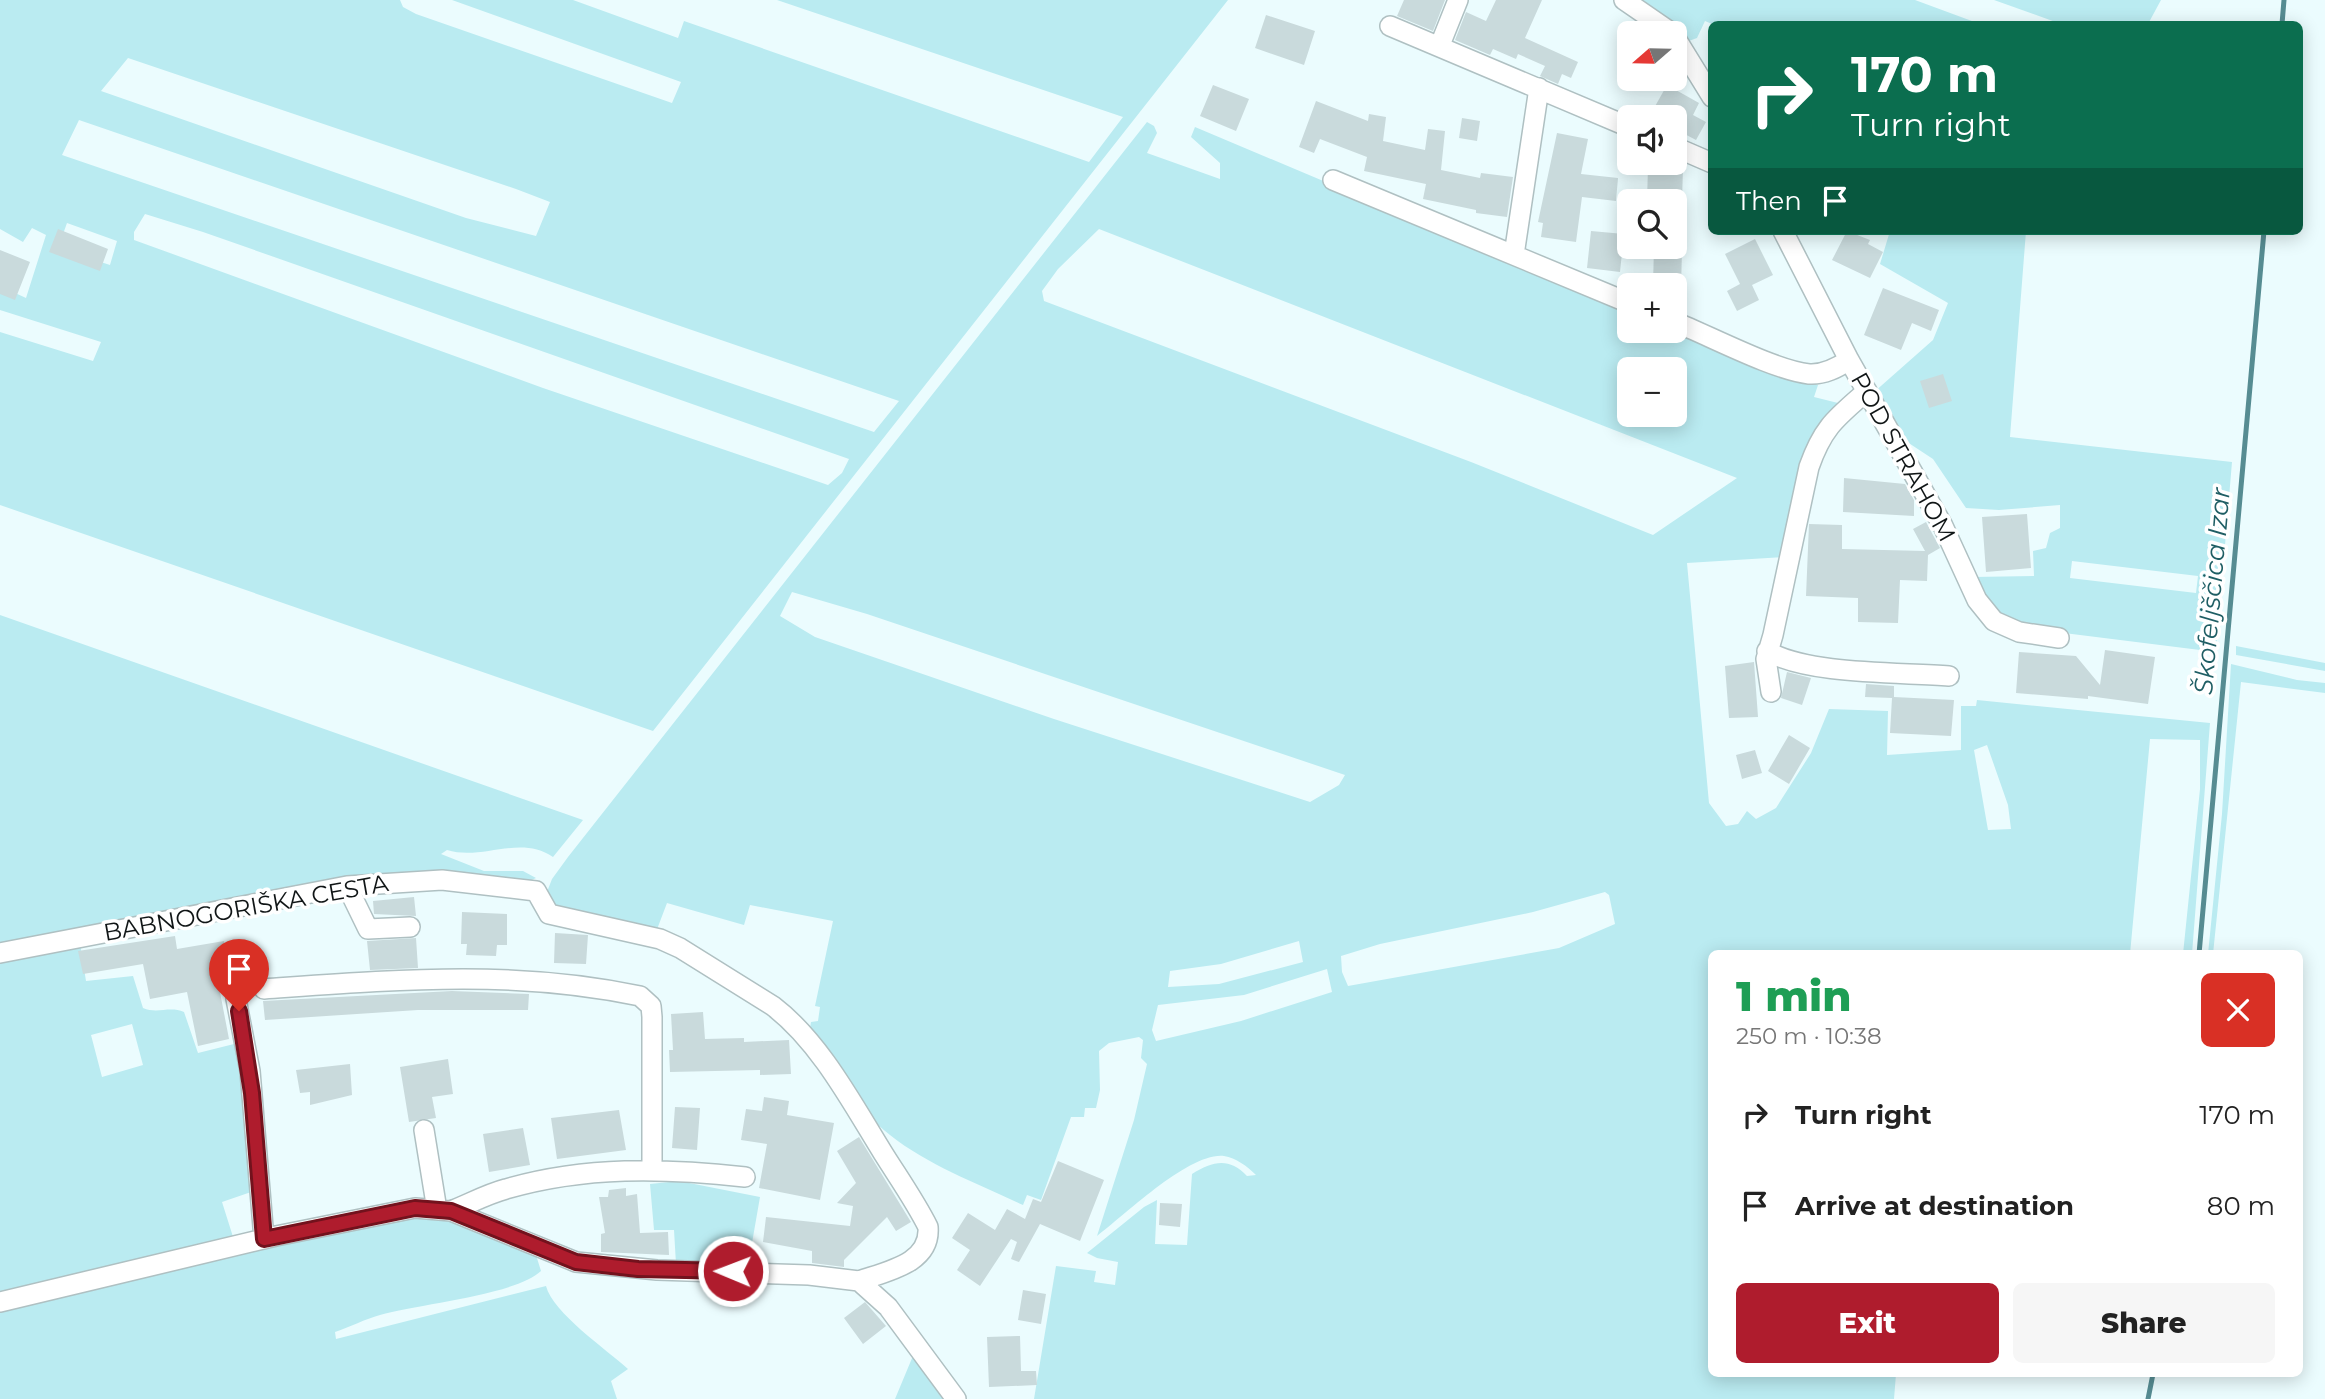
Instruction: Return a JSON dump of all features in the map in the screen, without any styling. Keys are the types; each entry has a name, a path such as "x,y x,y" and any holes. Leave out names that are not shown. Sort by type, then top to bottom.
{"street":[{"path":"1440,45 1458,0"},
{"path":"1624,0 1653,21"},
{"path":"1390,26 1617,122"},
{"path":"1687,57 1708,91"},
{"path":"1514,255 1539,88"},
{"path":"1687,152 1708,161"},
{"path":"1333,180 1617,298"},
{"name":"POD STRAHOM","path":"1785,235 1849,360 1943,526 1977,600 1994,621 2019,632 2059,638"},
{"path":"1687,327 1788,368 1810,374 1832,371 1849,360"},
{"path":"1771,692 1767,651 1818,440 1828,426 1867,391"},
{"path":"1767,651 1784,660 1811,665 1949,676"},
{"name":"BABNOGORIŠKA CESTA","path":"0,953 347,886 442,880 536,891 549,914 639,932 680,948 786,1016 810,1044 857,1110 928,1227 929,1242 924,1252 894,1269 859,1281"},
{"path":"347,886 368,929 410,927"},
{"path":"264,989 447,978 530,979 640,996 651,1006 652,1017 652,1169"},
{"path":"236,999 250,1071 264,1239"},
{"path":"424,1130 444,1210"},
{"path":"444,1210 505,1189 608,1170 652,1169 745,1177"},
{"path":"0,1303 264,1239 415,1208 444,1210 576,1262 657,1270 809,1275 859,1281 888,1307 956,1399"}],"shaded area":[{"path":"0,0 400,0 403,7 416,14 672,103 681,82 452,0 573,0 678,38 684,21 1089,162 1123,117 777,0 1228,0 653,731 0,505 0,332 93,361 101,342 0,310 0,286 26,298 46,235 32,228 23,242 0,229","holes":["128,58 550,202 536,236 466,218 101,91","79,120 899,401 874,432 62,155","145,214 203,232 849,459 842,473 828,485 543,388 134,240 134,232","67,223 117,241 110,265 58,248"]},
{"path":"1640,0 1915,0 1972,21 1705,21 1697,38 1687,42 1687,21 1668,21"},
{"path":"1994,0 2161,0 2150,21 2053,21"},
{"path":"1147,122 1154,126 1157,133 1147,153 1220,179 1220,163 1191,137 1195,127 1617,305 1617,343 1687,343 1687,336 1818,385 1814,397 1842,404 1819,425 1810,440 1783,557 1687,563 1709,803 1726,826 1738,824 1747,811 1756,819 1776,808 1811,753 1829,709 1888,711 1887,755 1961,750 1961,706 1976,706 1977,700 2210,723 2192,950 2183,950 2200,789 2200,740 2150,739 2130,950 1708,950 1708,1377 1896,1377 1894,1399 1034,1399 1056,1266 1096,1271 1094,1282 1115,1285 1118,1262 1087,1253 1144,1207 1157,1200 1155,1244 1187,1245 1192,1174 1207,1166 1221,1163 1234,1166 1247,1176 1256,1175 1233,1159 1224,1156 1210,1157 1176,1174 1097,1236 1134,1120 1147,1064 1141,1058 1143,1040 1139,1037 1109,1043 1099,1051 1100,1090 1096,1108 1085,1108 1084,1117 1071,1117 1041,1200 1027,1195 1023,1205 938,1165 890,1135 856,1101 809,1035 811,1022 818,1021 820,1007 815,1006 833,921 750,905 744,925 667,903 656,932 559,912 545,897 552,879 568,857","holes":["1099,229 1737,478 1653,535 1471,462 1044,301 1042,291 1058,269","792,592 867,614 1345,775 1339,785 1310,802 1054,719 815,637 780,616","1987,745 2008,805 2011,829 1988,830 1974,750","1605,892 1609,895 1615,924 1559,948 1348,986 1342,972 1341,956 1380,944 1533,912","1299,941 1303,962 1219,984 1168,987 1170,971 1221,964","1327,969 1332,992 1241,1021 1156,1041 1152,1030 1158,1005 1244,995"]},
{"path":"1889,235 2026,235 2010,437 2232,462 2216,652 2056,632 1995,616 1973,577 2034,576 2033,551 2046,548 2050,533 2060,528 2060,505 1999,510 1966,508 1933,459 1895,434 1873,393 1933,340 1948,303 1880,264","holes":["2072,561 2198,576 2196,593 2070,578"]},
{"path":"0,615 583,820 553,857 528,848 461,853 447,850 441,854 484,871 523,871 536,878 525,883 415,873 0,947"},
{"path":"2236,646 2325,663 2325,671 2236,655"},
{"path":"2231,664 2297,680 2325,683 2325,693 2241,682 2213,950 2208,950 2222,814"},
{"path":"80,943 86,981 133,976 143,1008 184,1012 198,1053 234,1044 248,1113 254,1191 222,1202 234,1240 0,1297 0,957","holes":["132,1024 143,1065 102,1077 91,1035"]},
{"path":"679,1181 760,1197 748,1266 676,1264 674,1230 654,1230 650,1184"},
{"path":"431,1215 454,1218 536,1255 541,1271 528,1279 489,1293 374,1317 335,1332 336,1339 546,1286 569,1319 628,1369 611,1381 617,1399 0,1399 0,1311 381,1221"},
{"path":"915,1351 948,1399 895,1399"}],"building":[{"path":"1404,0 1445,0 1433,31 1397,16"},
{"path":"1496,0 1542,0 1525,38 1578,62 1571,78 1562,74 1558,84 1540,76 1545,66 1518,54 1516,59 1493,49 1490,55 1455,40 1466,12 1486,21"},
{"path":"1266,15 1315,31 1304,65 1255,48"},
{"path":"1213,85 1249,99 1236,131 1200,116"},
{"path":"1664,91 1678,91 1699,103 1693,115 1706,122 1696,140 1687,135 1687,105 1656,105"},
{"path":"1316,101 1368,121 1369,114 1386,117 1383,141 1425,150 1428,129 1445,131 1441,170 1480,178 1481,173 1513,177 1507,217 1476,213 1476,210 1423,199 1426,184 1364,171 1367,157 1320,139 1314,153 1299,147"},
{"path":"1462,118 1480,121 1477,141 1459,138"},
{"path":"1557,133 1588,139 1581,174 1618,178 1616,201 1582,197 1576,242 1541,237 1543,223 1538,222"},
{"path":"1648,175 1683,175 1682,189 1647,189"},
{"path":"58,229 108,249 100,271 49,252"},
{"path":"1591,231 1617,233 1617,259 1621,259 1620,272 1587,268"},
{"path":"1845,235 1857,235 1870,240 1868,244 1883,252 1870,278 1832,260"},
{"path":"1755,239 1773,275 1752,285 1759,300 1737,311 1727,291 1740,284 1725,254"},
{"path":"0,250 30,262 15,300 0,294"},
{"path":"1654,259 1682,259 1681,273 1653,273"},
{"path":"1883,288 1939,310 1931,331 1912,323 1901,350 1864,335"},
{"path":"1943,374 1952,401 1929,408 1920,381"},
{"path":"1844,478 1905,484 1914,500 1914,516 1843,512"},
{"path":"2027,514 2031,568 1986,572 1982,517"},
{"path":"1926,522 1940,548 1928,555 1927,581 1900,580 1898,623 1858,622 1858,598 1806,596 1809,524 1842,525 1842,549 1925,551 1913,529"},
{"path":"2105,650 2155,657 2148,704 2088,696 2088,699 2016,693 2019,652 2076,656 2100,685"},
{"path":"1754,662 1758,717 1729,718 1725,666"},
{"path":"1787,672 1811,678 1802,705 1781,698"},
{"path":"1866,684 1894,686 1894,697 1954,700 1951,736 1890,733 1892,698 1865,697"},
{"path":"1789,735 1810,748 1789,784 1768,771"},
{"path":"1755,750 1762,773 1742,779 1736,755"},
{"path":"414,897 416,916 374,914 373,901"},
{"path":"462,912 507,914 507,945 497,945 496,956 466,955 467,944 461,944"},
{"path":"555,933 588,935 586,964 554,963"},
{"path":"175,936 177,949 224,941 232,984 219,987 229,1039 198,1046 187,992 150,999 143,964 83,974 78,951"},
{"path":"416,938 418,968 370,970 367,941"},
{"path":"452,991 529,994 528,1010 418,1010 265,1020 263,1001"},
{"path":"703,1012 705,1039 744,1038 744,1042 789,1040 791,1074 760,1075 760,1070 670,1072 669,1050 673,1050 671,1014"},
{"path":"448,1059 453,1094 432,1097 436,1118 409,1122 400,1067"},
{"path":"350,1064 352,1095 310,1105 310,1092 300,1093 296,1070"},
{"path":"764,1097 789,1101 787,1115 834,1123 820,1200 759,1188 767,1144 741,1140 746,1109 762,1111"},
{"path":"675,1107 700,1108 697,1150 672,1148"},
{"path":"619,1110 626,1150 557,1159 551,1118"},
{"path":"523,1128 530,1165 489,1172 483,1134"},
{"path":"859,1137 911,1222 896,1231 887,1217 844,1260 844,1267 812,1263 812,1251 763,1242 766,1217 850,1226 853,1206 837,1203 856,1183 837,1151"},
{"path":"1058,1161 1104,1180 1080,1241 1040,1224 1019,1262 1011,1259 1017,1242 1011,1239 980,1286 957,1270 970,1250 952,1238 968,1213 995,1230 1007,1209 1025,1219 1033,1199 1041,1202"},
{"path":"626,1188 626,1196 637,1194 640,1233 668,1232 669,1255 601,1252 601,1234 605,1233 599,1197 608,1197 609,1190"},
{"path":"1160,1203 1182,1204 1180,1227 1159,1225"},
{"path":"1023,1290 1046,1294 1041,1324 1018,1320"},
{"path":"865,1302 886,1326 863,1344 844,1318"},
{"path":"1020,1336 1021,1371 1036,1371 1037,1385 989,1387 987,1337"}],"waterway":[{"name":"Škofeljščica Izar","path":"2282,21 2284,0"},
{"name":"Škofeljščica Izar","path":"2199,950 2264,235"},
{"name":"Škofeljščica Izar","path":"2148,1399 2152,1377"}],"route":[{"path":"239,1011 250,1071 264,1239 415,1208 451,1211 576,1262 638,1269 733,1271"}]}
